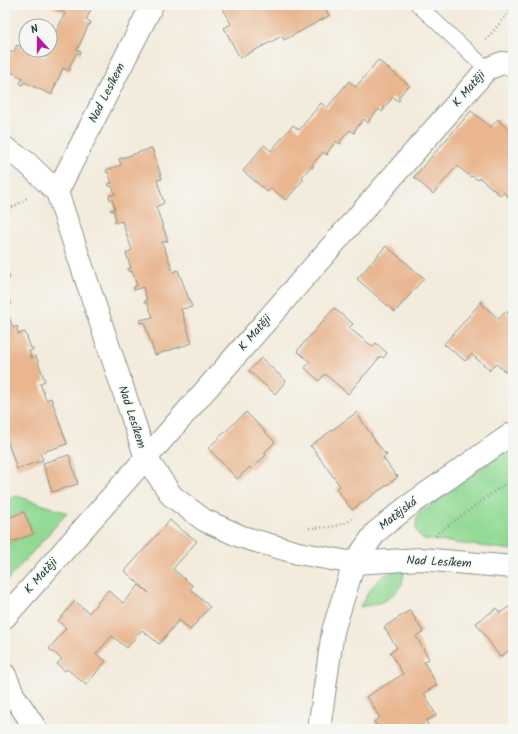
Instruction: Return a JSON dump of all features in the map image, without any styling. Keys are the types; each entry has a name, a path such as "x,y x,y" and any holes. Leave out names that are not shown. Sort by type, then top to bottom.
{"street":[{"name":"Nad Lesíkem","path":"152,5 57,192 146,458 172,496 204,520 242,537 298,553 354,564 421,559 513,567"},
{"name":"K Matěji","path":"5,617 146,458 480,62 513,64"},
{"path":"5,148 26,162 57,192"},
{"name":"Matějská","path":"319,729 333,631 354,564 376,532 407,506 513,433"},
{"path":"5,675 14,696 36,729"}],"lane":[{"path":"418,5 480,62"}],"path":[{"path":"480,62 513,7"},
{"path":"5,211 26,198 30,202"},
{"path":"434,538 438,533 513,478"}],"green space":[{"path":"505,451 513,453 513,550 423,539 416,530 416,522 419,514"},
{"path":"17,496 67,513 5,583 5,544 33,534 24,512 5,519 5,501"},
{"path":"405,568 402,584 395,593 386,600 376,604 360,607 369,592 380,579 389,573"}],"building":[{"path":"47,5 93,5 96,7 95,9 92,7 86,20 91,22 77,50 81,52 80,54 77,52 69,71 63,68 52,95 24,82 22,85 20,83 23,78 7,70 5,75 5,49 13,53 17,45 18,58 58,58 58,28 65,13"},
{"path":"221,5 324,5 329,16 284,40 282,36 240,58 224,28 231,24"},
{"path":"378,60 410,86 408,88 407,87 398,98 400,100 398,101 393,97 383,109 384,110 382,112 379,109 368,123 364,119 354,131 355,132 354,133 350,130 340,141 340,144 336,141 327,155 323,152 312,165 314,166 312,168 311,166 302,177 304,179 286,200 271,188 268,192 243,171 264,145 271,151 293,125 299,130 321,103 327,108 349,81 356,87"},
{"path":"471,111 491,127 498,119 513,133 513,201 503,192 500,195 480,178 478,180 472,176 471,177 457,166 433,194 414,177"},
{"path":"152,148 162,179 157,180 164,203 156,207 168,241 162,242 173,272 178,270 192,307 181,309 192,343 155,355 144,322 140,323 140,320 153,317 147,302 145,303 147,300 143,287 134,290 134,287 137,286 132,271 129,272 128,269 131,268 126,253 132,250 122,221 115,223 114,221 116,220 114,211 110,210 115,209 112,199 110,200 109,196 115,194 112,186 109,186 108,184 112,183 106,170 121,165 119,159"},
{"path":"386,246 424,278 395,312 357,279"},
{"path":"5,267 10,278 5,279"},
{"path":"5,290 9,302 11,302 11,305 6,307 13,328 17,326 18,334 25,332 31,348 33,348 33,350 29,351 31,358 36,356 45,381 40,383 46,400 51,398 67,444 40,453 43,460 17,469 7,440 5,441"},
{"path":"482,301 482,304 499,319 506,311 513,318 513,378 496,364 489,371 489,369 471,354 465,361 444,344"},
{"path":"334,308 353,324 349,328 373,347 376,343 387,353 383,358 381,356 348,394 325,374 319,381 305,368 310,362 297,351"},
{"path":"261,358 286,381 275,394 249,371"},
{"path":"246,412 275,442 264,453 266,455 252,469 250,467 237,479 208,448"},
{"path":"357,412 372,434 371,435 385,454 386,453 387,455 383,458 398,477 352,510 336,489 340,486 310,446"},
{"path":"69,455 78,484 52,492 43,463"},
{"path":"24,512 33,534 5,544 5,519"},
{"path":"170,520 197,541 173,569 193,586 190,589 210,607 190,630 179,620 159,644 142,630 127,648 112,636 96,654 106,661 86,685 67,669 65,671 57,664 62,659 49,649 66,628 58,621 75,601 89,613 108,590 123,603 139,585 149,593 125,571"},
{"path":"513,604 513,648 500,657 476,623 497,608 500,613"},
{"path":"410,610 423,632 416,636 429,659 424,662 437,685 424,693 436,715 426,721 430,729 378,729 374,721 380,718 366,697 403,674 390,652 397,648 384,627"}]}
